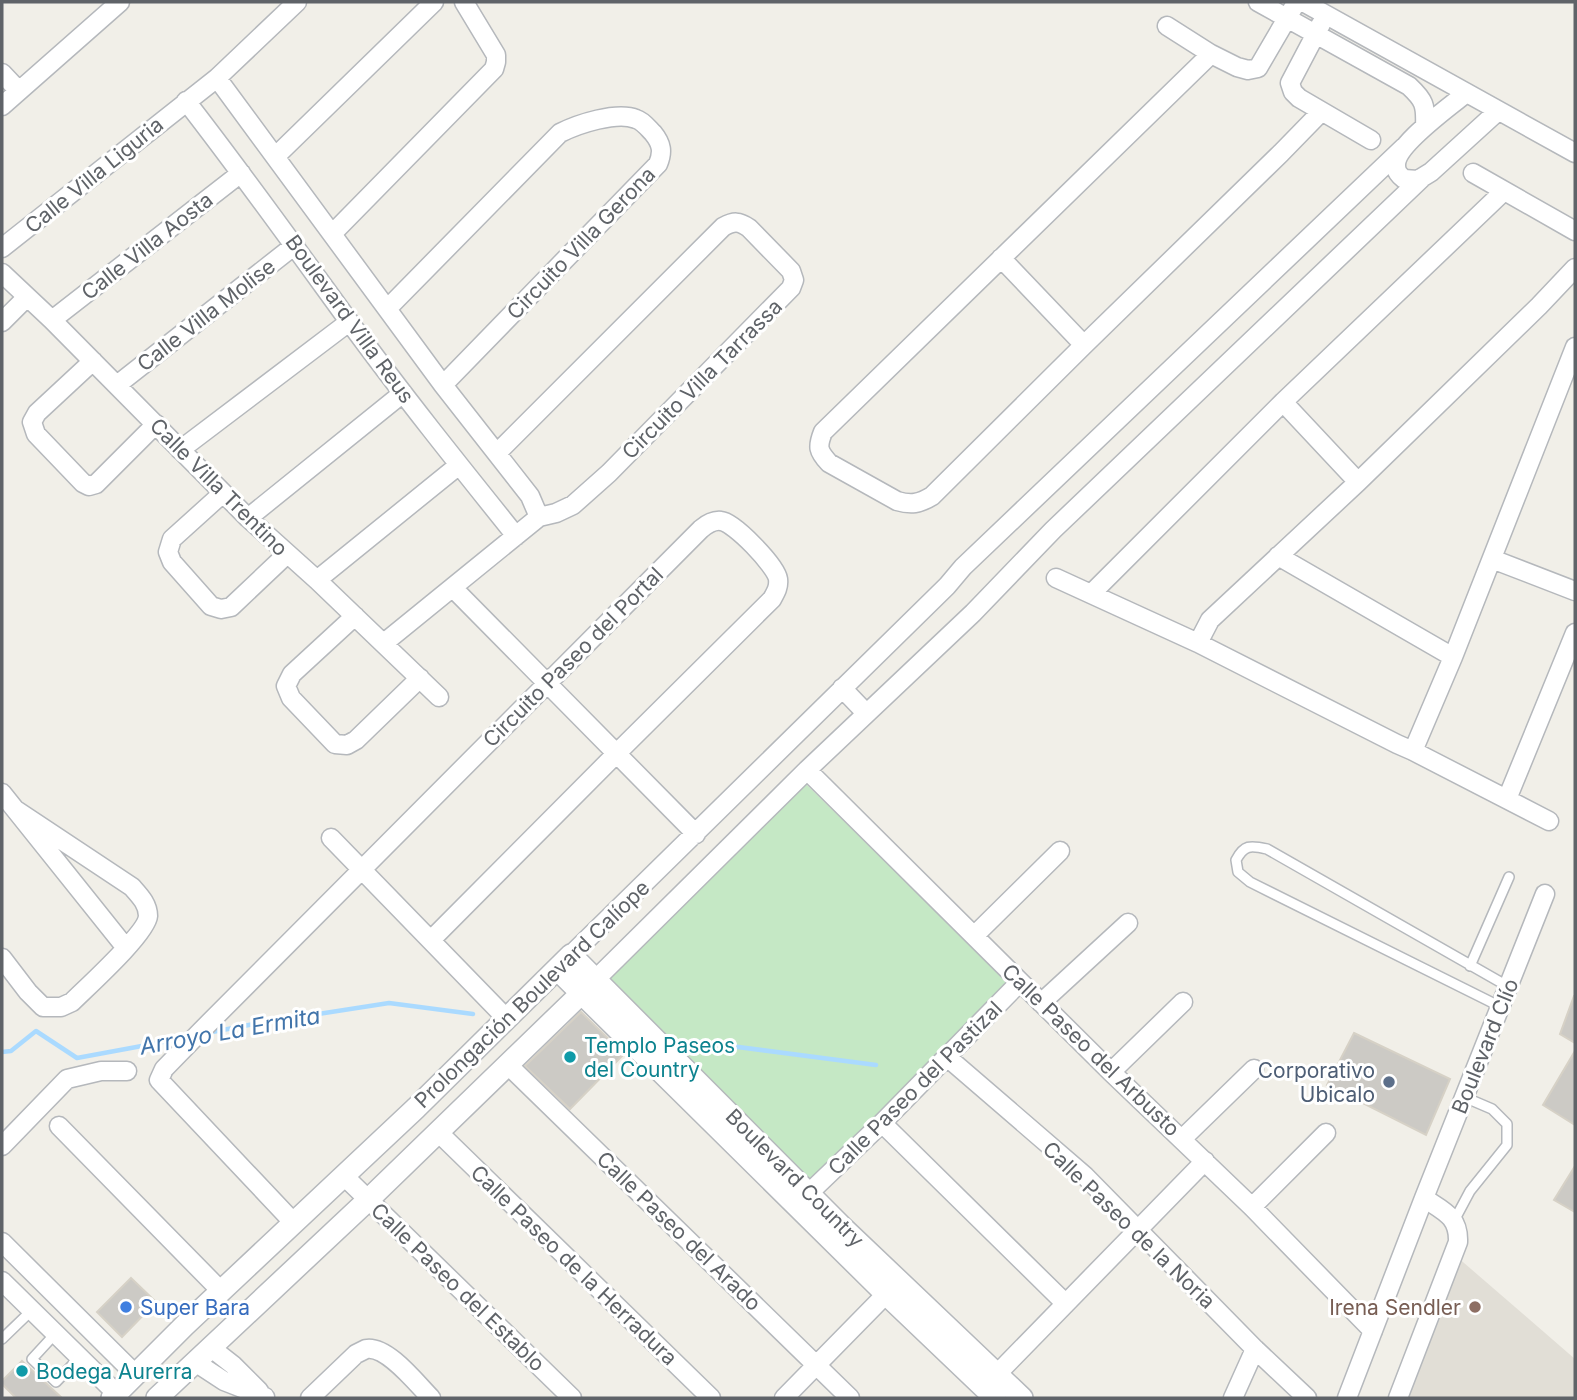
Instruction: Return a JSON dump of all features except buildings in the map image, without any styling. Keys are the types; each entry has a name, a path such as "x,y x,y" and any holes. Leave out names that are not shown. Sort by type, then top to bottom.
{"street":[{"path":"2,106 120,2"},
{"name":"Calle Villa Liguria","path":"2,248 217,78 297,2"},
{"path":"276,156 433,2"},
{"path":"332,234 494,69 496,55 464,2"},
{"path":"1258,2 1292,10 1316,33 1409,86 1422,98 1426,111 1425,126"},
{"path":"1303,2 1575,152"},
{"path":"1167,26 1211,54 1248,70 1258,68 1292,10"},
{"path":"1326,15 1290,83 1293,92 1321,112 1371,140"},
{"path":"1211,54 823,432 819,442 820,453 829,463 909,505 920,503 932,496 1321,112"},
{"path":"2,73 19,91"},
{"name":"Boulevard Villa Reus","path":"217,78 443,385 530,496 539,517"},
{"name":"Prolongación Boulevard Calíope","path":"117,1397 221,1291 416,1108 696,834 964,567 1425,126 1466,93"},
{"name":"Boulevard Villa Reus","path":"186,101 295,245 349,322 516,536"},
{"name":"Prolongación Boulevard Calíope","path":"160,1397 368,1200 807,770 973,613 1054,530 1423,177 1498,110"},
{"name":"Circuito Villa Gerona","path":"387,309 560,132 620,116 640,120 655,136 662,154 658,164 443,385"},
{"path":"1404,147 1396,163 1397,172 1409,180 1423,177"},
{"name":"Calle Villa Aosta","path":"52,320 241,173"},
{"path":"1472,173 1575,231"},
{"path":"1092,593 1283,402 1503,191"},
{"name":"Circuito Villa Tarrassa","path":"497,453 723,227 732,222 741,222 790,271 794,280 791,288 609,472 573,505 539,517"},
{"name":"Calle Villa Molise","path":"117,385 295,245"},
{"path":"1001,258 1084,345"},
{"path":"1198,643 1210,620 1358,482 1575,268"},
{"name":"Calle Villa Trentino","path":"2,273 248,518 439,697"},
{"path":"2,322 27,297"},
{"path":"180,450 349,322"},
{"path":"1413,751 1493,559 1575,347"},
{"path":"93,361 37,413 32,422 36,434 83,483 89,486 96,484 156,425"},
{"path":"248,518 403,393"},
{"path":"1283,402 1358,482"},
{"path":"317,580 459,465"},
{"path":"223,493 172,539 167,552 172,562 211,606 221,609 231,607 287,554"},
{"path":"384,643 539,517"},
{"name":"Circuito Paseo del Portal","path":"294,1223 159,1080 164,1069 701,528 720,521 730,524 773,566 778,577 778,588 772,599 431,940"},
{"path":"1278,556 1453,657"},
{"path":"1493,559 1575,591"},
{"path":"1056,578 1198,643 1549,821"},
{"path":"453,588 696,834"},
{"path":"355,616 292,674 286,686 291,698 335,744 347,745 356,740 420,678"},
{"path":"1507,799 1575,633"},
{"path":"842,688 866,713"},
{"name":"Calle Paseo del Arbusto","path":"807,770 1111,1072 1252,1207 1373,1331"},
{"path":"2,793 126,948"},
{"path":"2,958 43,1007 61,1007 72,1002 126,948 144,928 148,918 143,899 132,887 16,810"},
{"path":"331,838 506,1018"},
{"path":"975,936 1060,852"},
{"name":"Boulevard Clío","path":"1347,1398 1545,894"},
{"path":"1041,1003 1128,923"},
{"name":"Boulevard Country","path":"564,962 892,1288 995,1398"},
{"name":"Calle Paseo del Pastizal","path":"809,1193 882,1123 1020,982"},
{"name":"Boulevard Country","path":"588,986 809,1193 841,1226 892,1288 997,1374 1022,1398"},
{"path":"1111,1072 1183,1002"},
{"name":"Calle Paseo de la Noria","path":"947,1057 1085,1176 1137,1231 1307,1398"},
{"name":"Calle Paseo del Arado","path":"508,1064 850,1398"},
{"path":"1182,1139 1254,1069"},
{"path":"2,1146 67,1079 101,1071 127,1071"},
{"path":"882,1123 1065,1303"},
{"path":"60,1126 221,1291"},
{"name":"Calle Paseo de la Herradura","path":"438,1132 711,1398"},
{"path":"1252,1207 1326,1133"},
{"path":"997,1374 1205,1161"},
{"name":"Calle Paseo del Establo","path":"344,1176 572,1398"},
{"path":"1398,1398 1458,1242 1459,1230 1454,1221 1424,1198"},
{"path":"2,1242 160,1397"},
{"path":"2,1281 117,1397"},
{"path":"784,1398 892,1288"},
{"path":"310,1398 356,1354 365,1349 376,1349 388,1355 431,1398"},
{"path":"1233,1398 1255,1349"},
{"path":"203,1354 224,1381 265,1397"},
{"path":"203,1354 233,1365 265,1397"}],"lane":[{"path":"1501,1007 1250,882 1238,872 1236,860 1241,850 1252,846 1267,849 1509,988"},
{"path":"1470,966 1508,877"},
{"path":"1454,1221 1470,1191 1507,1145 1507,1124 1492,1109 1464,1097"},
{"path":"2,1339 31,1311"},
{"path":"55,1334 32,1359 56,1382 79,1358"}],"shaded area":[{"name":"Irena Sendler","path":"1456,1256 1575,1359 1575,1398 1399,1398"}],"green space":[{"path":"804,782 1009,983 808,1185 603,979"}],"waterway":[{"name":"Arroyo La Ermita","path":"207,1033 389,1003 473,1014"},
{"name":"Arroyo La Ermita","path":"2,1052 11,1051 36,1031 77,1058 185,1038"},
{"name":"Arroyo La Ermita","path":"692,1041 876,1065"}],"place":[{"name":"Templo Paseos del Country","path":"570,1057"},
{"name":"Corporativo Ubicalo","path":"1389,1082"},
{"name":"Super Bara","path":"126,1307"},
{"name":"Irena Sendler","path":"1475,1307"},
{"name":"Bodega Aurerra","path":"22,1371"}]}
